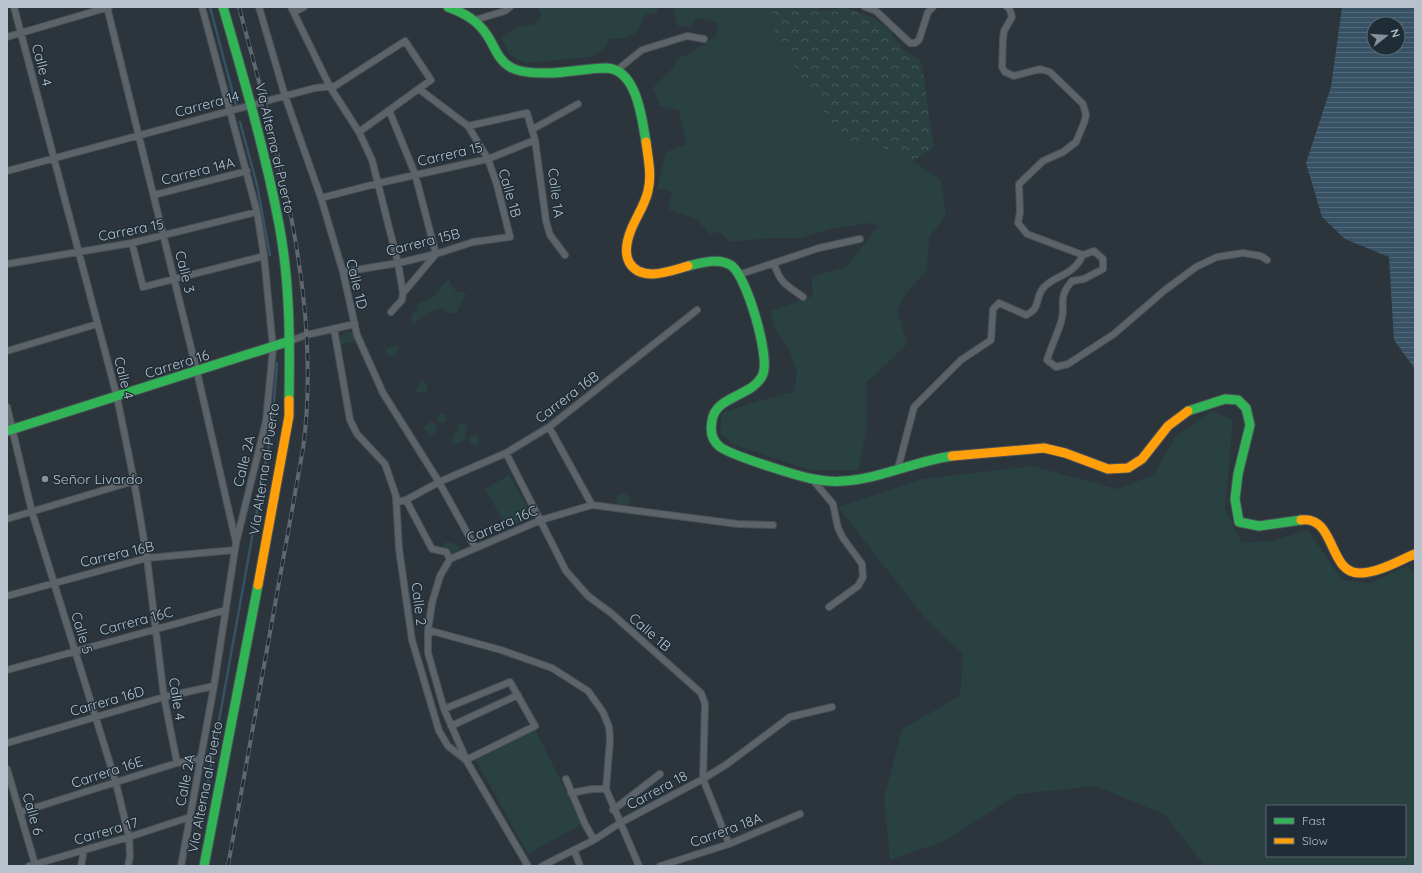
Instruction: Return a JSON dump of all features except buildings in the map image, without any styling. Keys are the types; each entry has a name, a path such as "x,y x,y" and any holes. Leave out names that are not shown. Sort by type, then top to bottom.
{"street":[{"name":"Calle 4","path":"14,7 117,397 134,481 147,558 164,697 177,762"},
{"path":"7,37 108,7"},
{"name":"Calle 3","path":"108,7 197,372 236,547"},
{"name":"Calle 2A","path":"190,817 202,758 236,547 266,421 281,345 257,212 232,110 202,7"},
{"name":"Vía Alterna al Puerto","path":"204,866 280,471 288,416 281,345 286,280 279,225 252,104 223,7"},
{"name":"Calle 1D","path":"259,7 284,96 321,198 343,272 357,334 383,393 439,482 475,547"},
{"path":"304,7 293,10 330,87 359,132 372,160 379,183 404,294"},
{"path":"448,7 462,12 475,20 481,26 496,52 505,63 518,70 540,73 606,68 616,70 626,76 632,87 643,130 650,181 645,204 629,236 626,248 627,258 631,267 641,273 655,275 710,261 720,260 731,264 741,274 764,352 765,365 762,377 756,385 728,400 714,412 710,422 712,436 717,445 726,451 812,479 844,483 864,480 898,468 929,460 958,455 1044,448 1060,450 1104,467 1115,469 1128,468 1147,454 1173,421 1183,413 1225,398 1235,398 1246,407 1250,425 1235,494 1235,511 1239,522 1248,526 1261,526 1306,519 1318,522 1325,530 1341,563 1348,571 1358,573 1415,554"},
{"path":"475,20 505,11 510,7"},
{"path":"865,7 876,11 910,43 919,40 928,12 933,7"},
{"path":"1007,7 1012,16 1003,39 1002,67 1005,72 1014,76 1040,68 1050,72 1083,104 1086,115 1076,142 1063,152 1043,161 1019,184 1020,212 1018,223 1021,229 1027,234 1082,255 1094,251 1103,259 1103,269 1084,279 1072,281 1064,293 1062,300 1061,321 1052,342 1047,360 1056,367 1068,364 1114,334 1165,290 1196,267 1217,257 1243,253 1261,256 1266,260"},
{"path":"616,70 642,50 686,36 704,39"},
{"name":"Carrera 14","path":"7,171 252,104 315,88 335,86 405,41 431,80 419,89"},
{"path":"359,132 419,89"},
{"name":"Calle 1B","path":"419,89 468,126 488,158 497,185 510,237"},
{"path":"532,129 578,104"},
{"path":"389,110 415,174 436,254 404,294 402,300 391,312"},
{"name":"Calle 1A","path":"468,126 527,113 536,140 546,221 550,235 565,255"},
{"name":"Carrera 15","path":"321,198 415,174 488,158 536,140"},
{"name":"Carrera 14A","path":"154,195 247,171"},
{"name":"Carrera 15","path":"7,264 132,243 257,212"},
{"name":"Carrera 15B","path":"343,272 398,263 436,254 473,242 510,237"},
{"path":"741,274 819,248 860,239"},
{"path":"132,243 143,287 264,256"},
{"path":"898,468 914,407 962,360 992,340 993,309 995,306 999,303 1007,305 1026,315 1033,312 1037,306 1040,292 1046,285 1063,276 1079,263 1082,255"},
{"path":"774,263 781,281 803,297"},
{"name":"Carrera 16B","path":"396,502 406,500 439,482 506,453 549,427 697,310"},
{"path":"7,351 97,324"},
{"name":"Carrera 16","path":"10,430 197,372 281,345 306,335 355,324"},
{"name":"Calle 2","path":"334,329 350,420 357,434 385,464 396,496 399,549 412,640 439,731 448,746 466,760 528,866"},
{"name":"Calle 5","path":"7,407 10,430 32,512 116,783 129,838 130,856 128,866"},
{"path":"549,427 592,505"},
{"name":"Calle 1B","path":"506,453 566,571 578,587 701,693 706,704 703,779 729,844"},
{"path":"812,479 832,504 838,528 843,538 862,564 863,577 858,586 829,607"},
{"path":"7,519 134,481"},
{"path":"406,500 432,549 446,552 450,559 440,576 432,603 428,630 428,653 444,710 466,760 535,726 510,682 444,710"},
{"name":"Carrera 16C","path":"450,559 541,520 592,505 738,524 773,525"},
{"name":"Carrera 16B","path":"7,596 53,582 147,558 236,547"},
{"name":"Carrera 16C","path":"7,670 74,650 226,610"},
{"path":"428,630 501,650 552,668 584,688 603,712 608,727 610,740 606,789 613,810 639,866"},
{"name":"Carrera 16D","path":"7,743 164,697 214,686"},
{"path":"451,726 518,695"},
{"name":"Carrera 18","path":"542,866 594,840 620,823 703,779 727,764 790,717 832,707"},
{"name":"Carrera 16E","path":"21,812 116,783 177,762 202,758"},
{"name":"Calle 6","path":"7,769 21,812 33,865"},
{"path":"613,810 660,774"},
{"path":"566,778 571,793 594,840"},
{"path":"571,793 592,789 606,789"},
{"name":"Carrera 18A","path":"660,866 729,844 800,814"},
{"path":"181,866 190,817"},
{"name":"Carrera 17","path":"33,865 129,838 190,817"},
{"path":"81,866 84,850"},
{"path":"574,850 580,866"}],"green space":[{"path":"538,7 658,7 657,12 645,15 639,28 633,35 624,38 610,39 605,48 591,57 525,63 510,55 501,38 516,28 535,24 542,15"},
{"path":"673,7 773,7 772,24 844,142 878,145 913,161 941,180 946,215 929,238 927,270 907,292 897,309 907,344 866,383 867,428 858,470 810,470 734,445 720,433 722,413 758,401 794,392 797,372 788,347 775,329 770,311 813,296 811,277 846,267 879,226 871,223 830,229 801,238 768,238 731,242 720,232 709,234 697,219 668,209 672,192 657,188 666,152 686,145 679,110 660,106 653,88 675,66 677,58 688,55 716,36 718,23 695,19 691,27 678,26"},
{"path":"773,7 817,7 819,11 844,8 874,18 888,29 903,50 920,60 925,81 934,147 913,161 878,145 844,142 782,49 772,24"},
{"path":"449,280 451,285 456,288 454,292 463,291 466,295 457,312 448,314 443,308 429,312 412,325 412,316 418,310 417,305 431,298"},
{"path":"346,332 353,332 356,341 339,345 338,339"},
{"path":"398,345 399,349 393,356 388,356 385,349"},
{"path":"422,380 426,383 428,392 415,393 419,382"},
{"path":"1212,411 1233,420 1225,509 1242,543 1272,541 1308,530 1342,580 1370,583 1407,566 1415,574 1415,636 1413,644 1415,658 1415,866 1205,866 1164,814 1095,786 1018,794 945,841 890,860 884,798 902,729 960,696 963,655 925,618 838,507 922,479 1032,466 1117,489 1154,475 1175,437"},
{"path":"442,413 447,418 442,423 437,418"},
{"path":"430,422 436,424 437,428 433,435 430,436 423,427"},
{"path":"462,423 467,425 465,432 466,439 454,445 451,443 454,433 458,431 458,426"},
{"path":"472,435 476,435 478,436 478,444 472,445 469,442 469,438"},
{"path":"509,475 532,515 508,529 485,489"},
{"path":"623,493 628,495 630,500 628,505 623,507 618,505 616,500 618,495"},
{"path":"449,542 456,544 460,549 453,553 442,550 444,543"},
{"path":"535,729 582,824 528,854 476,760"}],"water":[{"path":"1342,7 1415,7 1415,369 1394,340 1389,257 1345,239 1322,217 1306,163 1331,87"}],"waterway":[{"path":"210,7 236,105"},
{"path":"240,122 257,185 270,255"},
{"path":"202,815 272,427 277,363"}],"railway":[{"path":"228,866 303,449 308,393 307,337 302,281 293,226 268,115 239,7"}],"traffic: fast":[{"path":"223,7 261,142 283,246 289,334 289,400"},
{"path":"448,7 465,15 479,25 487,35 503,62 516,70 543,73 606,68 616,71 625,77 631,86 640,109 646,142"},
{"path":"688,266 716,261 727,263 732,266 738,273 750,301 756,318 763,351 763,374 758,382 744,392 727,401 715,412 711,432 713,438 719,446 749,460 779,470 824,481 857,480 884,474 938,458 952,456"},
{"path":"7,431 290,341"},
{"path":"1188,411 1225,399 1238,400 1246,408 1250,425 1238,474 1235,499 1239,522 1259,526 1301,520"},
{"path":"204,866 258,585"}],"traffic: slow":[{"path":"646,142 650,179 647,196 628,238 626,250 627,258 634,268 648,274 656,274 688,266"},
{"path":"258,585 289,416 289,400"},
{"path":"952,456 1044,448 1065,453 1108,469 1128,468 1142,459 1168,426 1188,411"},
{"path":"1301,520 1312,521 1320,526 1327,535 1336,555 1342,564 1350,571 1360,573 1374,571 1415,554"}],"place":[{"name":"Señor Livardo","path":"45,479"}]}
